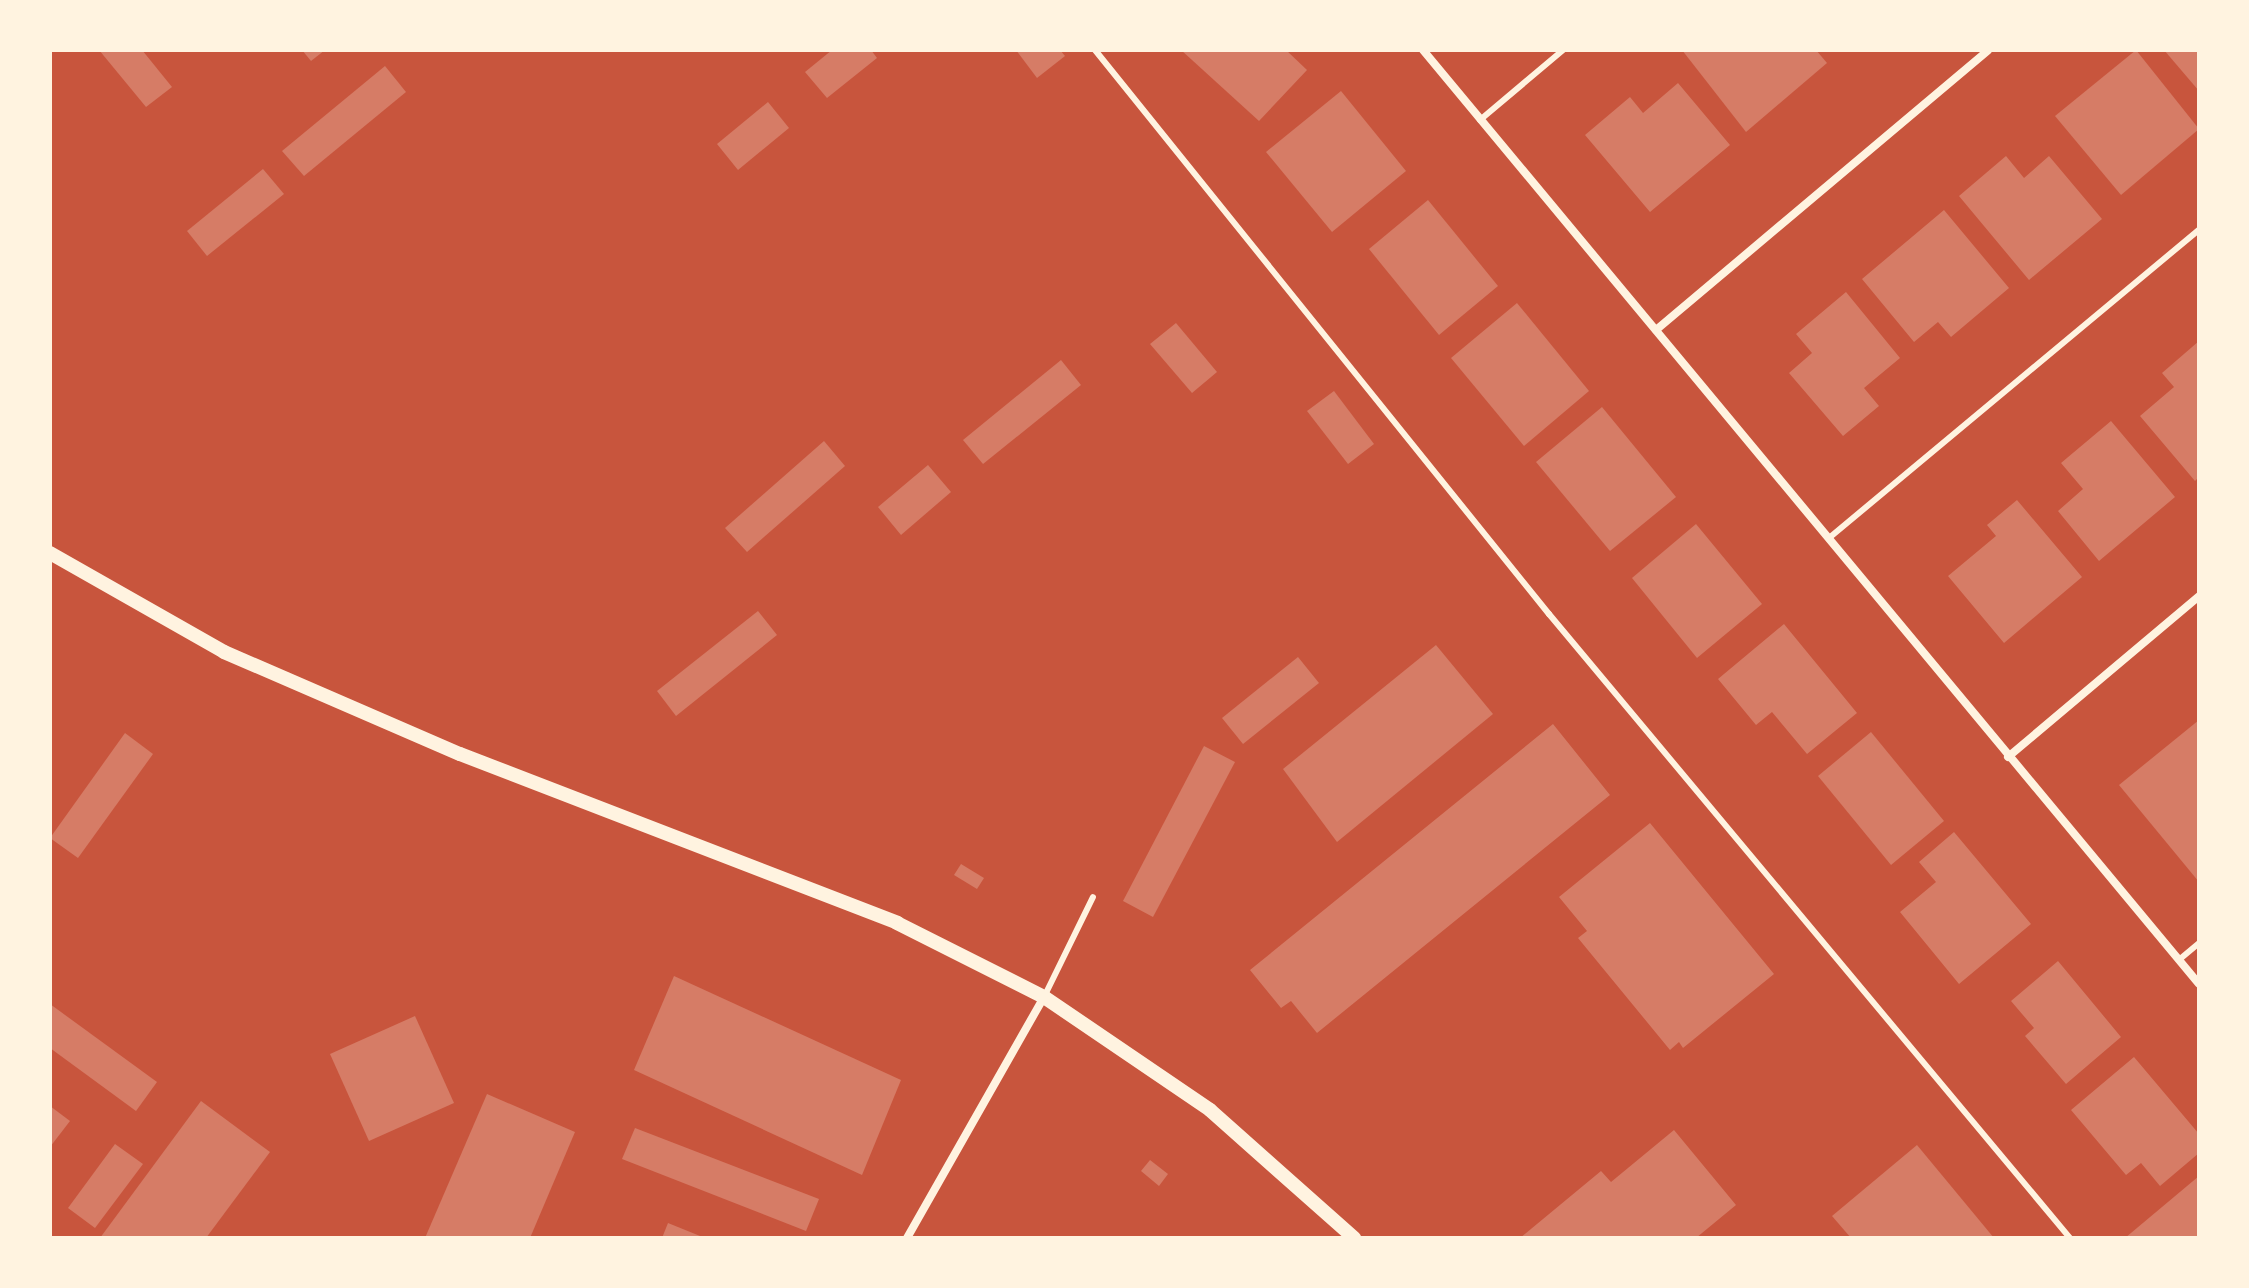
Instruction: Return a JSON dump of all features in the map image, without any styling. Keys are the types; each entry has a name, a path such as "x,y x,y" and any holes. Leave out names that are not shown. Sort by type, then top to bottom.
{"street":[{"path":"1423,50 2199,984"},
{"path":"1656,330 1988,50"},
{"path":"50,553 238,658 460,754 897,923 1044,997 1210,1110 1354,1238"},
{"path":"2008,757 2199,596"},
{"path":"907,1238 1044,997"}],"lane":[{"path":"1095,50 1549,614 2070,1238"},
{"path":"1480,120 1563,50"},
{"path":"1829,538 2199,230"},
{"path":"1044,997 1093,897"},
{"path":"2180,959 2199,943"}],"building":[{"path":"99,50 142,50 172,87 146,107"},
{"path":"302,50 325,50 311,61"},
{"path":"832,50 871,50 877,58 827,98 805,72"},
{"path":"1016,50 1060,50 1065,56 1037,78"},
{"path":"1181,50 1286,50 1307,70 1259,121"},
{"path":"1682,50 1816,50 1827,63 1746,132"},
{"path":"2136,50 2199,129 2121,195 2055,116"},
{"path":"2164,50 2199,50 2199,91"},
{"path":"385,66 406,92 304,176 282,151"},
{"path":"1678,83 1730,145 1650,212 1585,135 1630,97 1643,113"},
{"path":"1341,91 1406,171 1332,232 1266,152"},
{"path":"768,102 789,128 738,170 717,144"},
{"path":"2006,156 2024,178 2049,156 2102,219 2029,280 1959,196"},
{"path":"263,169 284,194 207,256 187,231"},
{"path":"1428,200 1498,286 1439,335 1369,249"},
{"path":"1944,210 2009,288 1951,337 1938,322 1914,342 1862,279"},
{"path":"1846,292 1900,358 1864,388 1879,406 1843,436 1789,373 1812,353 1796,334"},
{"path":"1517,303 1589,391 1524,446 1451,358"},
{"path":"1176,323 1217,372 1192,393 1150,344"},
{"path":"2199,341 2199,477 2195,481 2140,416 2174,387 2162,373"},
{"path":"1061,360 1081,385 983,464 963,440"},
{"path":"1334,391 1374,444 1348,464 1307,411"},
{"path":"1602,407 1676,497 1610,551 1536,462"},
{"path":"2111,421 2175,497 2099,561 2058,511 2083,489 2061,463"},
{"path":"824,441 845,466 747,552 725,528"},
{"path":"928,465 951,492 901,535 878,507"},
{"path":"2017,500 2082,577 2004,643 1948,576 1996,536 1987,525"},
{"path":"1696,524 1762,604 1697,658 1632,578"},
{"path":"758,611 777,635 676,716 657,691"},
{"path":"1784,624 1857,713 1807,754 1772,712 1756,725 1718,679"},
{"path":"1436,645 1493,714 1337,842 1283,769"},
{"path":"1298,657 1319,683 1243,744 1222,718"},
{"path":"2199,720 2199,882 2119,785"},
{"path":"1553,724 1610,795 1317,1033 1291,1001 1281,1008 1250,970"},
{"path":"1871,732 1944,821 1891,865 1818,776"},
{"path":"125,733 153,754 78,858 50,838"},
{"path":"1204,746 1235,762 1153,917 1123,901"},
{"path":"1650,823 1774,974 1683,1048 1679,1042 1670,1050 1578,938 1587,931 1559,897"},
{"path":"1954,832 2031,924 1959,984 1900,912 1936,882 1919,862"},
{"path":"961,864 984,878 977,889 954,875"},
{"path":"2058,961 2121,1037 2066,1084 2025,1036 2034,1028 2011,1001"},
{"path":"674,976 901,1080 862,1175 634,1070"},
{"path":"50,1004 157,1082 136,1111 50,1048"},
{"path":"415,1016 454,1103 369,1141 330,1054"},
{"path":"2134,1057 2199,1134 2199,1153 2160,1186 2141,1163 2126,1175 2071,1110"},
{"path":"487,1094 575,1132 530,1238 425,1238"},
{"path":"201,1101 270,1152 206,1238 100,1238"},
{"path":"50,1106 70,1121 50,1147"},
{"path":"635,1128 819,1199 806,1231 622,1159"},
{"path":"1674,1130 1736,1205 1696,1238 1520,1238 1601,1171 1611,1182"},
{"path":"115,1144 143,1164 95,1228 68,1208"},
{"path":"1917,1145 1994,1238 1851,1238 1832,1216"},
{"path":"1150,1160 1168,1174 1159,1186 1141,1171"},
{"path":"2199,1176 2199,1238 2125,1238"},
{"path":"668,1223 705,1238 662,1238"}]}
